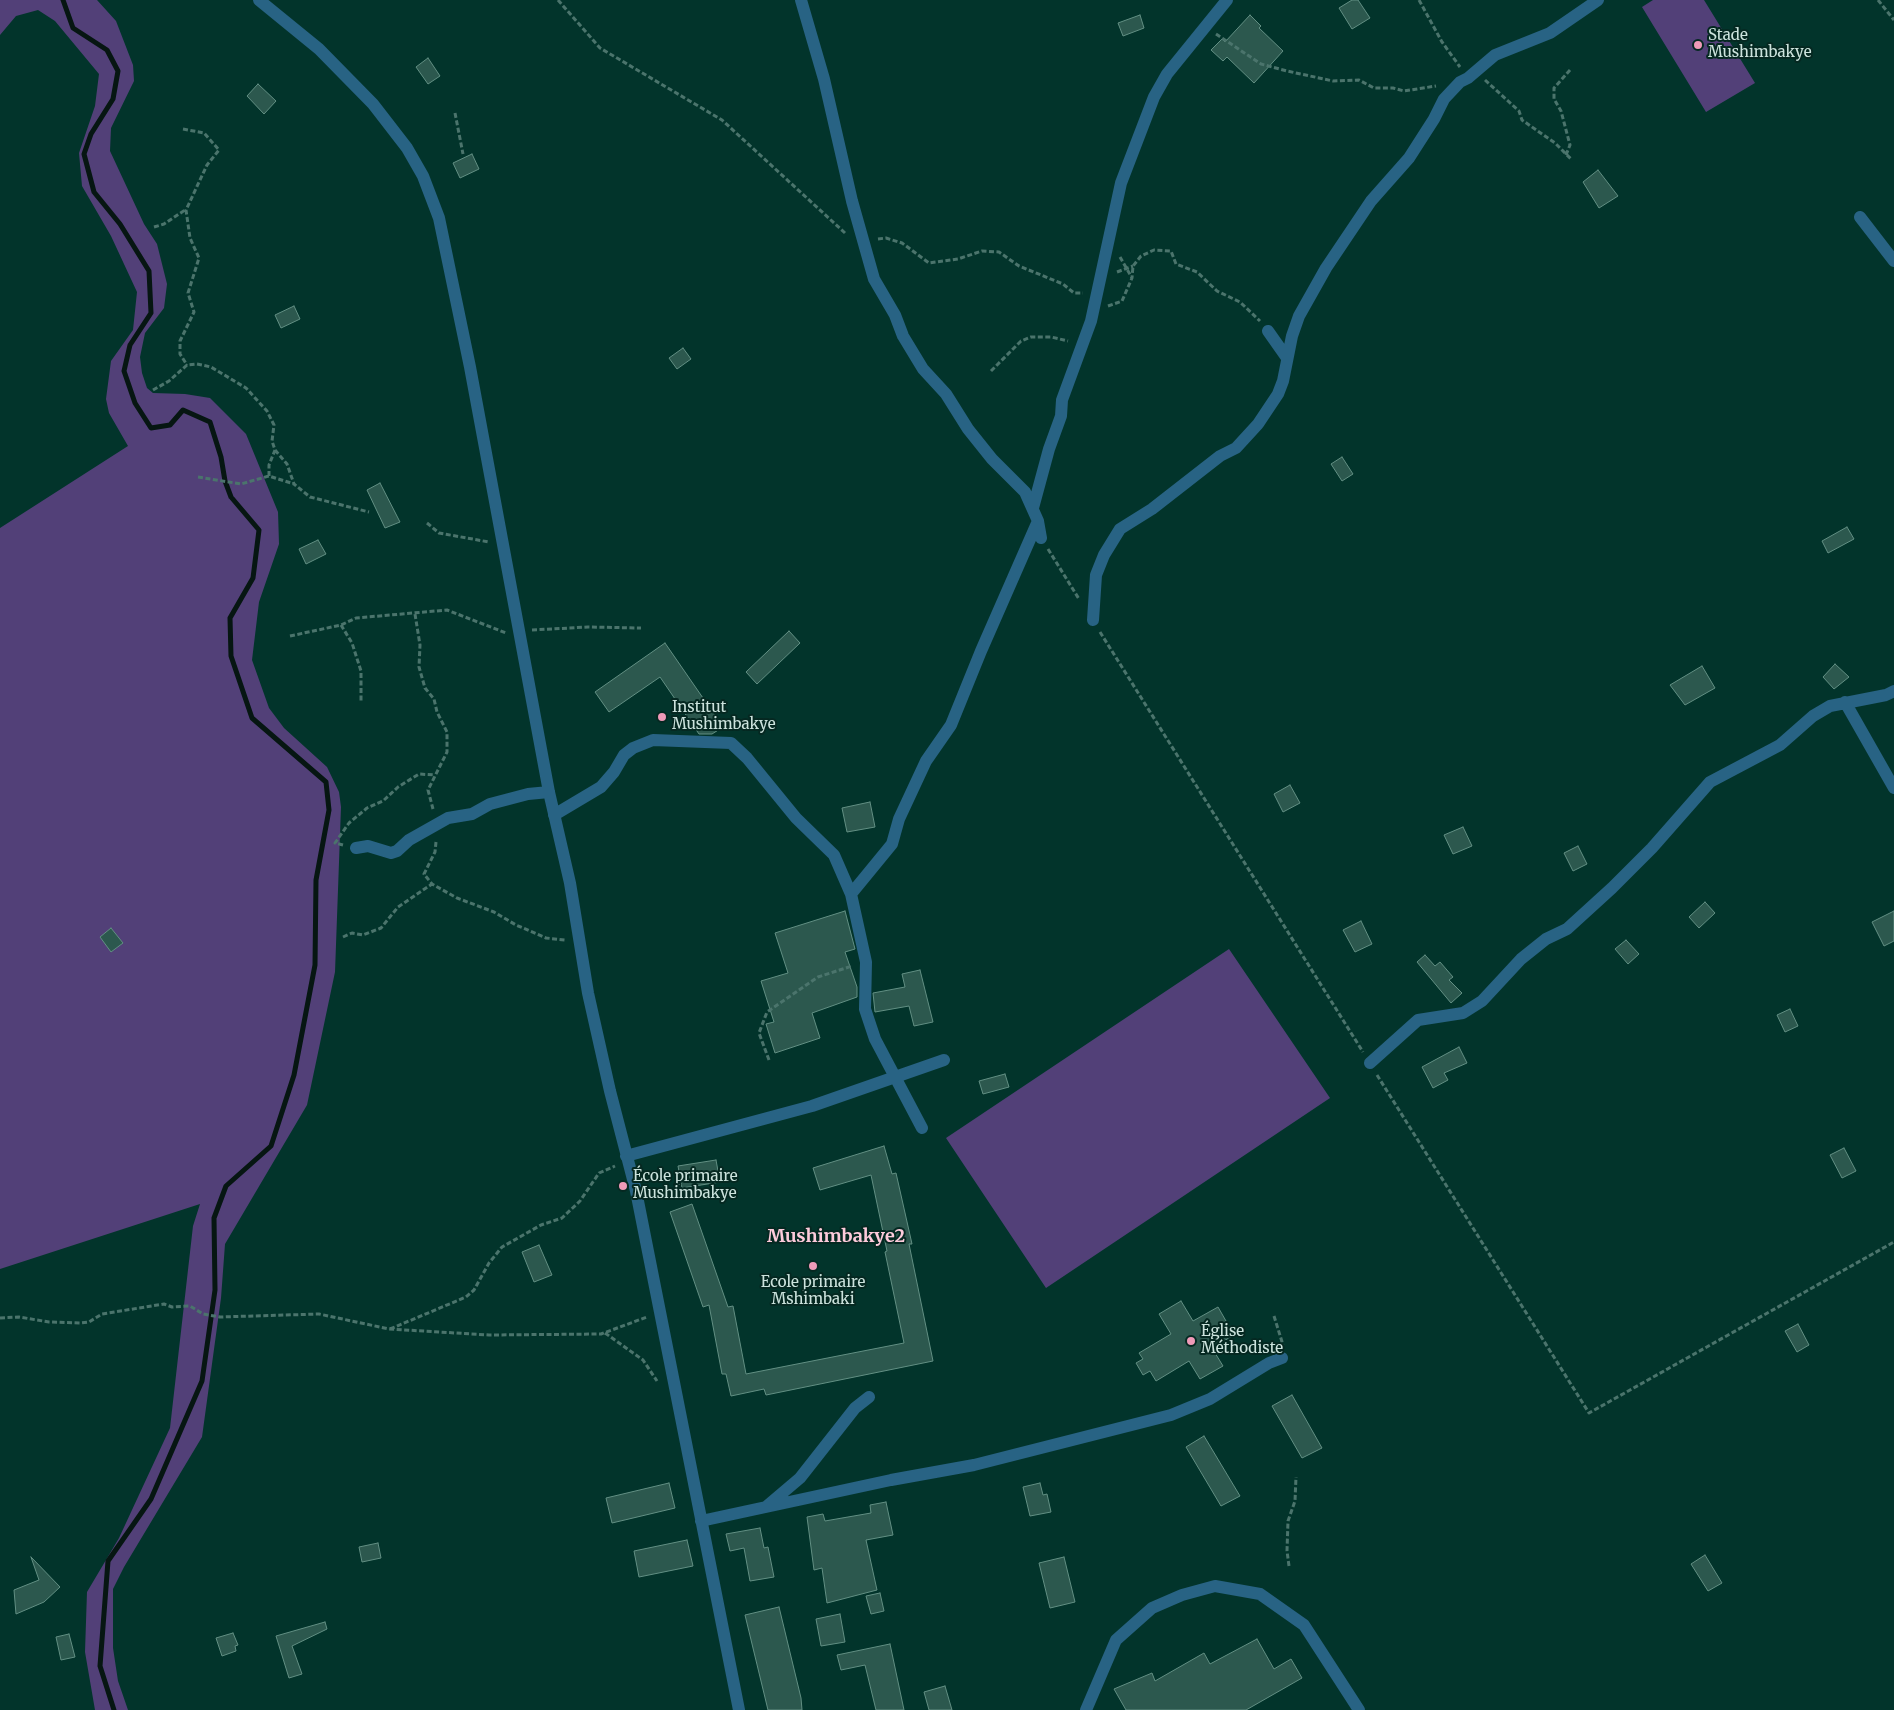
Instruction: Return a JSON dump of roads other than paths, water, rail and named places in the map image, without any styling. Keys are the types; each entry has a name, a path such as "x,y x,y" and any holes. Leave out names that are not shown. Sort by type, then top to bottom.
{"street":[{"path":"259,0 346,75 373,104 407,148 434,200 446,245 549,792 570,883 592,1011 628,1158 739,1710"},
{"path":"801,0 824,79 874,279 895,315 903,336 923,369 946,394 968,429 992,459 1025,492 1038,521 1041,538"},
{"path":"1033,508 1049,449 1062,416 1062,400 1074,372 1081,344 1093,311 1121,183 1154,97 1167,74 1227,0"},
{"path":"1093,620 1096,575 1104,554 1120,528 1152,509 1220,456 1236,448 1258,424 1278,394 1283,381 1286,358 1300,316 1338,248 1382,187 1409,158 1434,119 1444,99 1495,56 1550,33 1598,0"},
{"path":"1860,217 1894,261"},
{"path":"1268,331 1286,358"},
{"path":"851,894 892,844 898,818 926,761 951,725 1038,521"},
{"path":"1370,1063 1418,1020 1463,1014 1482,1001 1522,959 1546,939 1567,929 1594,906 1652,848 1710,782 1780,745 1813,716 1830,706 1886,695 1894,690"},
{"path":"1845,702 1894,788"},
{"path":"554,814 601,787 614,772 624,756 633,748 653,740 731,743 747,758 796,818 834,854 851,894 866,962 864,1009 875,1039 922,1128"},
{"path":"356,848 368,846 391,853 397,851 408,840 448,818 472,814 490,804 528,794 549,792"},
{"path":"628,1158 812,1106 944,1060"},
{"path":"701,1521 891,1480 974,1465 1171,1415 1210,1399 1269,1363 1282,1358"},
{"path":"765,1507 800,1478 855,1408 869,1397"},
{"path":"1086,1710 1116,1640 1152,1608 1182,1595 1215,1586 1260,1594 1304,1624 1359,1710"}],"waterway":[{"path":"63,0 73,28 107,50 118,71 113,99 91,134 84,154 94,192 120,224 149,271 151,313 130,345 124,371 135,403 151,428 170,425 183,410 210,422 231,497 259,530 253,578 230,618 231,656 252,718 326,782 329,810 316,880 315,965 294,1075 271,1146 226,1186 214,1218 215,1290 202,1381 151,1499 108,1561 100,1666 114,1710"}],"place":[{"name":"Stade Mushimbakye","path":"1698,45"},
{"name":"Institut Mushimbakye","path":"662,717"},
{"name":"École primaire Mushimbakye","path":"623,1186"},
{"name":"Ecole primaire Mshimbaki","path":"813,1266"},
{"name":"Église Méthodiste","path":"1191,1341"}],"district":[{"name":"Mushimbakye2","path":"836,1237"}]}
